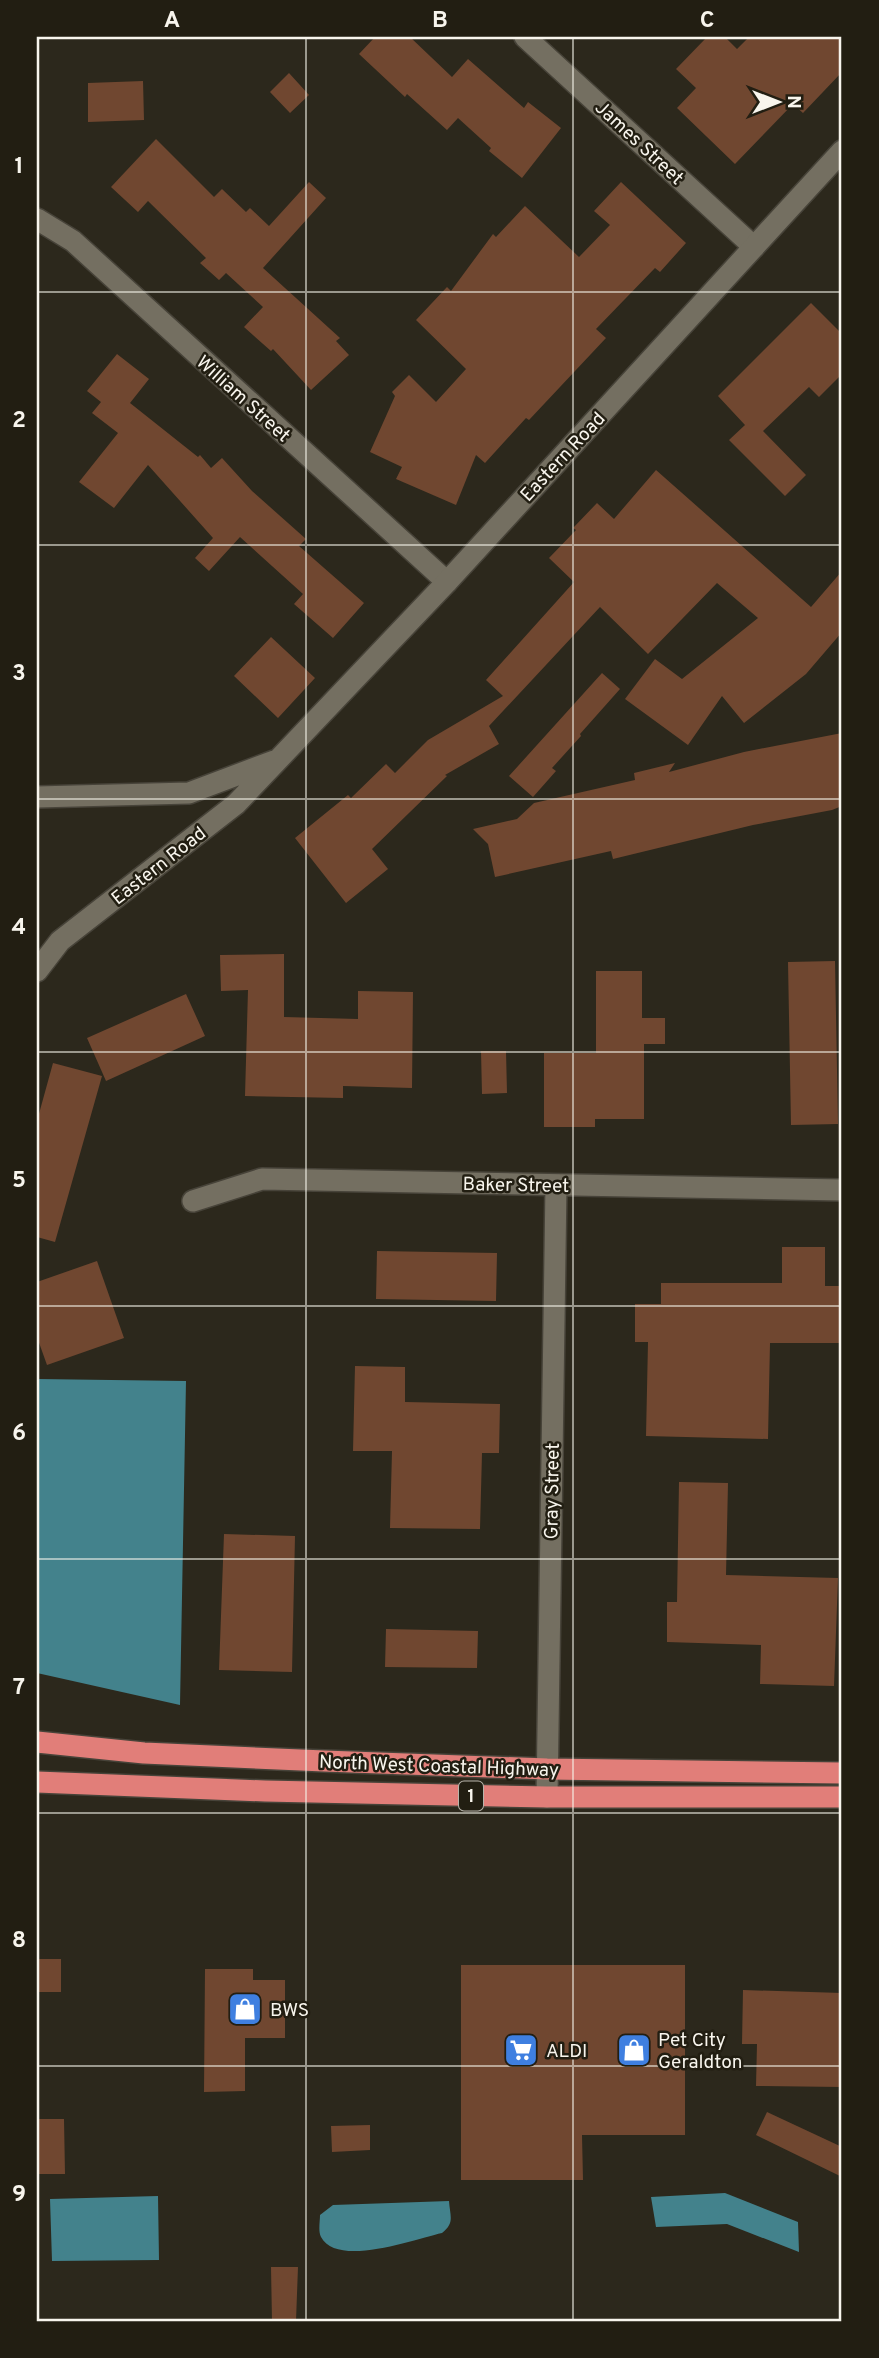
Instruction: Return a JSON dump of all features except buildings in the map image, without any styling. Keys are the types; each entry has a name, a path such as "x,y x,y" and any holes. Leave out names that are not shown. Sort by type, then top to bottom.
{"highway":[{"name":"North West Coastal Highway","path":"37,1742 144,1754 547,1769 842,1773"},
{"name":"North West Coastal Highway","path":"37,1782 251,1791 547,1797 842,1797"}],"street":[{"name":"James Street","path":"525,37 754,247"},
{"name":"Eastern Road","path":"37,971 60,940 236,804 447,582 842,151"},
{"name":"William Street","path":"37,219 73,241 447,582"},
{"name":"Eastern Road","path":"37,797 189,793 280,759"},
{"name":"Baker Street","path":"193,1201 262,1180 842,1190"},
{"name":"Gray Street","path":"547,1797 556,1185"}],"water":[{"path":"37,1379 186,1381 180,1705 37,1673"},
{"path":"725,2193 798,2222 799,2252 727,2224 656,2227 651,2197"},
{"path":"158,2196 159,2260 52,2261 50,2199"},
{"path":"449,2201 449,2226 442,2233 414,2241 377,2249 343,2250 330,2246 320,2235 320,2215 333,2205"}],"place":[{"name":"BWS","path":"245,2009"},
{"name":"ALDI","path":"521,2050"},
{"name":"Pet City Geraldton","path":"634,2050"}]}
